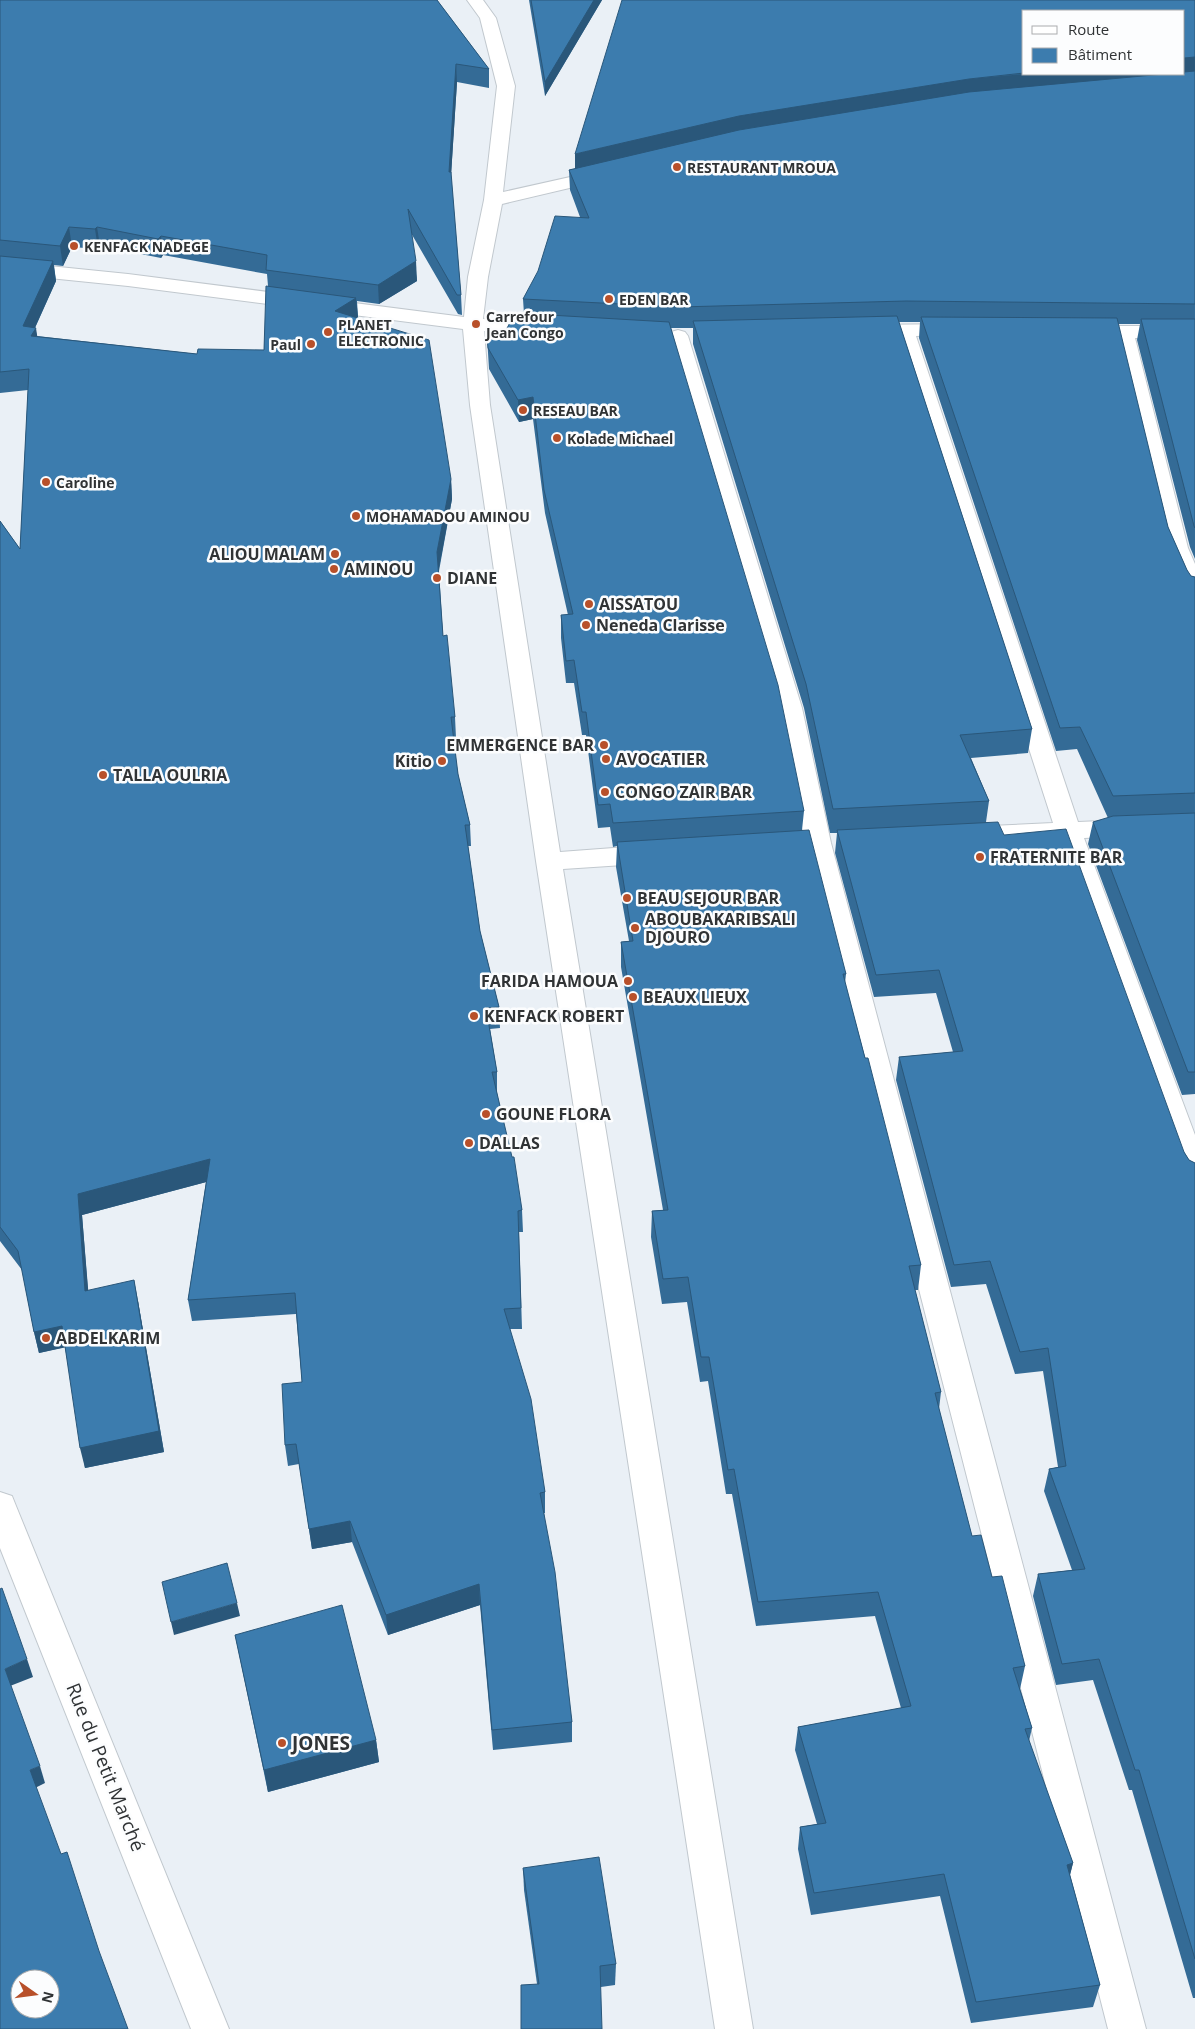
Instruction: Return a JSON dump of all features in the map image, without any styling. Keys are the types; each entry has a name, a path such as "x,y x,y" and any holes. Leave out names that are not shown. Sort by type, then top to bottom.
{"street":[{"path":"475,0 488,18 506,86 493,200 478,277 473,324 482,414 549,861 734,2029"},
{"path":"493,200 625,169"},
{"path":"0,267 128,280 473,324 561,329"},
{"path":"904,330 1068,830 1195,1174"},
{"path":"846,331 971,330"},
{"path":"1067,331 1195,332"},
{"path":"1124,332 1177,548 1195,591"},
{"path":"678,336 790,708 819,843 1127,2029"},
{"path":"948,836 1195,825"},
{"path":"549,861 674,853"},
{"name":"Rue du Petit Marché","path":"0,1506 210,2029"}],"building":[{"path":"0,0 437,0 489,69 456,64 449,172 451,172 461,295 457,295 408,209 416,261 378,285 266,270 267,255 161,236 158,239 97,227 95,229 69,227 60,246 0,240"},
{"path":"531,0 594,0 545,82"},
{"path":"622,0 1195,0 1195,57 1185,58 1185,10 1022,10 1022,73 969,79 739,116 575,154"},
{"path":"1195,71 1195,304 906,301 679,307 523,299 538,271 555,216 589,218 569,170 739,130 969,92 1153,75 1185,75 1185,72"},
{"path":"0,256 53,261 23,326 36,328 31,336 197,354 198,349 264,350 266,286 356,298 335,311 429,340 451,479 437,552 443,636 447,635 455,717 451,717 458,774 470,825 465,825 480,931 499,1007 486,1008 497,1072 492,1072 512,1157 514,1157 522,1210 518,1211 521,1308 504,1309 531,1399 545,1492 540,1493 555,1572 572,1722 492,1730 479,1584 386,1615 350,1521 309,1529 296,1444 285,1445 282,1384 302,1382 295,1293 188,1300 210,1159 78,1194 85,1291 134,1280 159,1431 80,1448 62,1326 34,1332 18,1251 0,1227 0,521 20,549 29,369 0,372"},
{"path":"515,313 669,322 778,685 804,811 613,823 610,804 598,805 586,712 582,712 574,660 566,661 561,615 573,614 544,490 533,397 518,400 488,348 487,336 505,332"},
{"path":"897,316 1032,729 960,735 989,801 833,809 806,684 693,321"},
{"path":"921,317 1117,318 1168,527 1187,570 1191,576 1195,577 1195,793 1113,796 1080,727 1060,728"},
{"path":"1141,319 1195,319 1195,528 1194,526"},
{"path":"1195,813 1195,1072 1188,1072 1093,822 1113,816"},
{"path":"998,822 1004,835 1066,829 1184,1152 1189,1160 1195,1163 1195,1959 1139,1770 1135,1770 1099,1659 1062,1664 1038,1574 1085,1569 1049,1469 1066,1466 1048,1348 1020,1352 990,1261 954,1265 899,1057 963,1051 939,970 876,975 837,830"},
{"path":"809,830 846,974 843,974 865,1058 868,1058 921,1265 909,1266 941,1392 935,1393 972,1536 981,1535 992,1577 1002,1576 1025,1666 1013,1668 1032,1728 1025,1729 1073,1863 1067,1865 1100,1985 976,2002 944,1874 814,1893 800,1827 826,1823 798,1727 911,1706 878,1592 758,1602 734,1469 728,1470 709,1357 701,1357 688,1277 663,1279 652,1211 668,1210 621,942 633,941 617,842"},
{"path":"227,1563 237,1603 171,1622 162,1582"},
{"path":"2,1588 27,1659 5,1669 40,1766 30,1770 61,1854 67,1852 99,1951 128,2029 0,2029 0,1589"},
{"path":"342,1605 376,1740 264,1770 235,1635"},
{"path":"599,1857 616,1964 600,1966 602,2029 521,2029 521,1985 539,1984 523,1868"}],"place":[{"name":"RESTAURANT MROUA","path":"677,167"},
{"name":"KENFACK NADEGE","path":"74,246"},
{"name":"EDEN BAR","path":"609,299"},
{"name":"Carrefour Jean Congo","path":"476,324"},
{"name":"PLANET ELECTRONIC","path":"328,332"},
{"name":"Paul","path":"311,344"},
{"name":"RESEAU BAR","path":"523,410"},
{"name":"Kolade Michael","path":"557,438"},
{"name":"Caroline","path":"46,482"},
{"name":"MOHAMADOU AMINOU","path":"356,516"},
{"name":"ALIOU MALAM","path":"335,554"},
{"name":"AMINOU","path":"334,569"},
{"name":"DIANE","path":"437,578"},
{"name":"AISSATOU","path":"589,604"},
{"name":"Neneda Clarisse","path":"586,625"},
{"name":"EMMERGENCE BAR","path":"604,745"},
{"name":"AVOCATIER","path":"606,759"},
{"name":"Kitio","path":"442,761"},
{"name":"TALLA OULRIA","path":"103,775"},
{"name":"CONGO ZAIR BAR","path":"605,792"},
{"name":"FRATERNITE BAR","path":"980,857"},
{"name":"BEAU SEJOUR BAR","path":"627,898"},
{"name":"ABOUBAKARIBSALI DJOURO","path":"635,928"},
{"name":"FARIDA HAMOUA","path":"628,981"},
{"name":"BEAUX LIEUX","path":"633,997"},
{"name":"KENFACK ROBERT","path":"474,1016"},
{"name":"GOUNE FLORA","path":"486,1114"},
{"name":"DALLAS","path":"469,1143"},
{"name":"ABDELKARIM","path":"46,1338"},
{"name":"JONES","path":"282,1743"}]}
